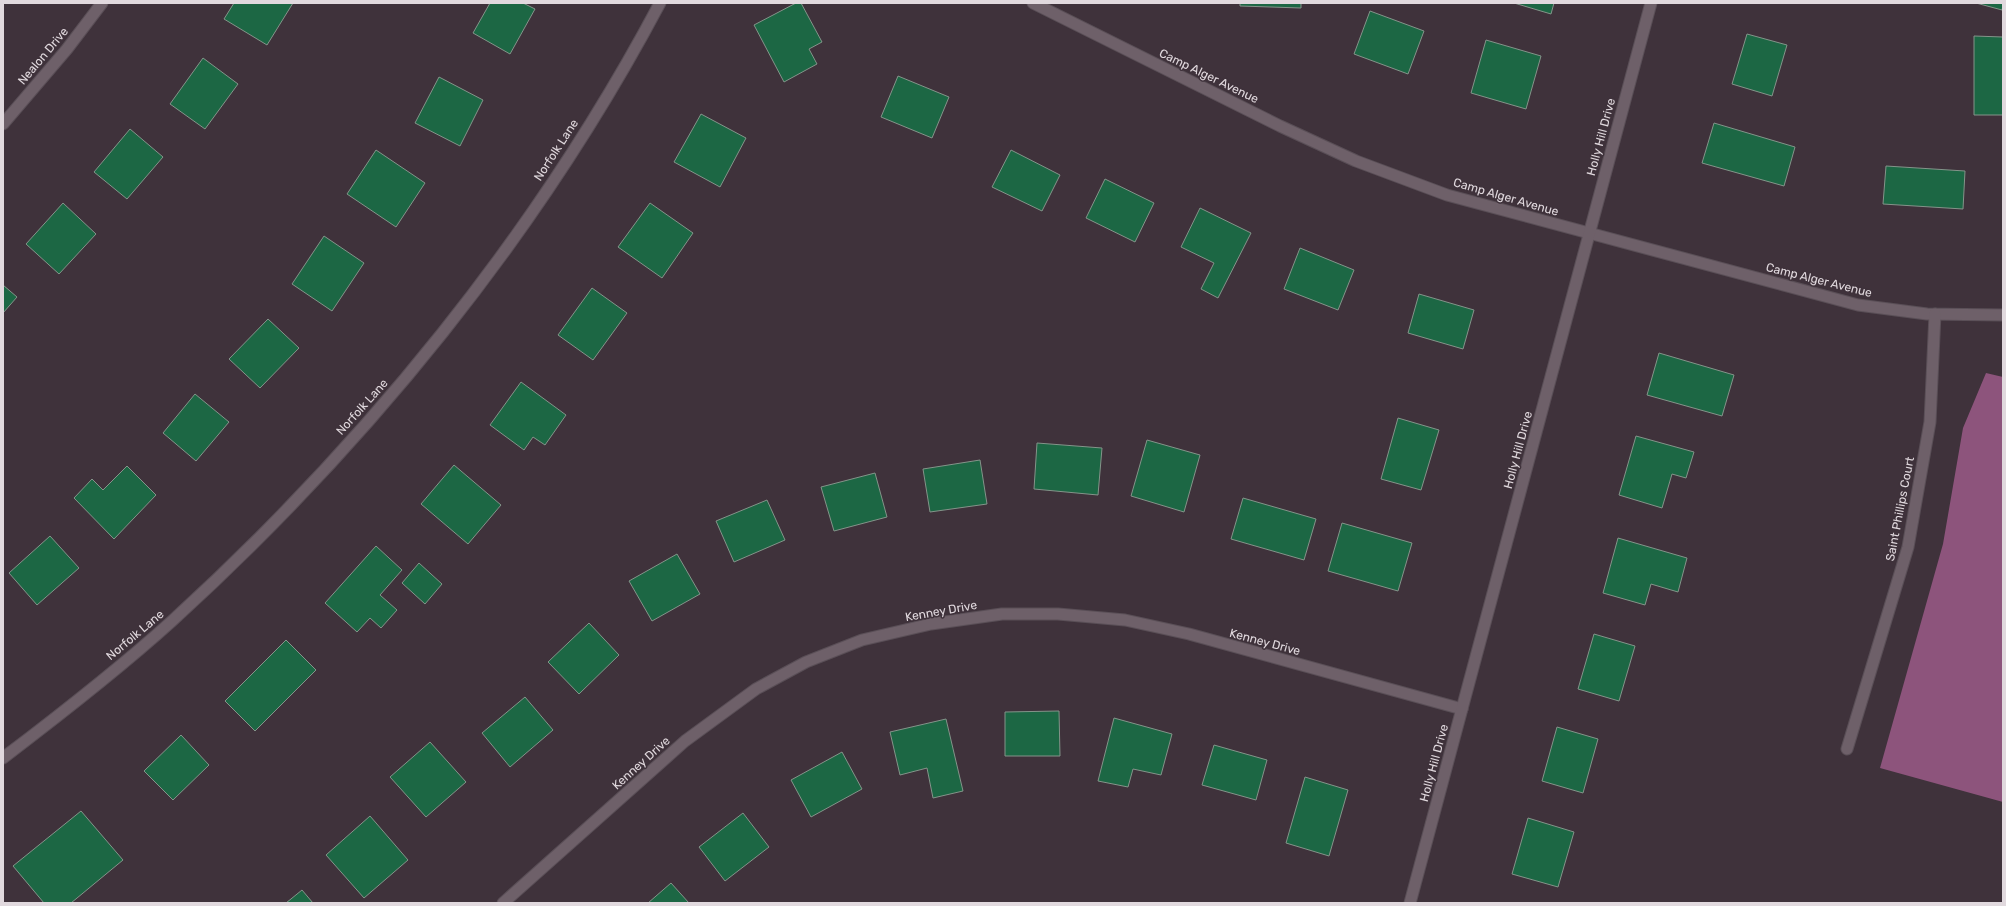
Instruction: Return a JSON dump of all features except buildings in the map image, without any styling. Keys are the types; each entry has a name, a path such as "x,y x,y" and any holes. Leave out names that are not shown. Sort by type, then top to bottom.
{"street":[{"name":"Nealon Drive","path":"3,124 67,49 102,3"},
{"name":"Norfolk Lane","path":"3,758 57,717 172,621 294,503 405,379 487,275 566,162 638,44 660,3"},
{"name":"Camp Alger Avenue","path":"1033,3 1280,126 1356,161 1447,195 1858,305 1935,314 2003,315"},
{"name":"Holly Hill Drive","path":"1410,903 1651,3"},
{"name":"Saint Phillips Court","path":"1847,749 1908,547 1930,422 1935,314"},
{"name":"Kenney Drive","path":"503,903 685,741 756,689 806,662 855,643 931,624 1002,614 1058,614 1125,620 1189,634 1462,709"}],"shaded area":[{"path":"1986,373 2003,377 2003,802 1880,768 1943,544 1963,428"}]}
